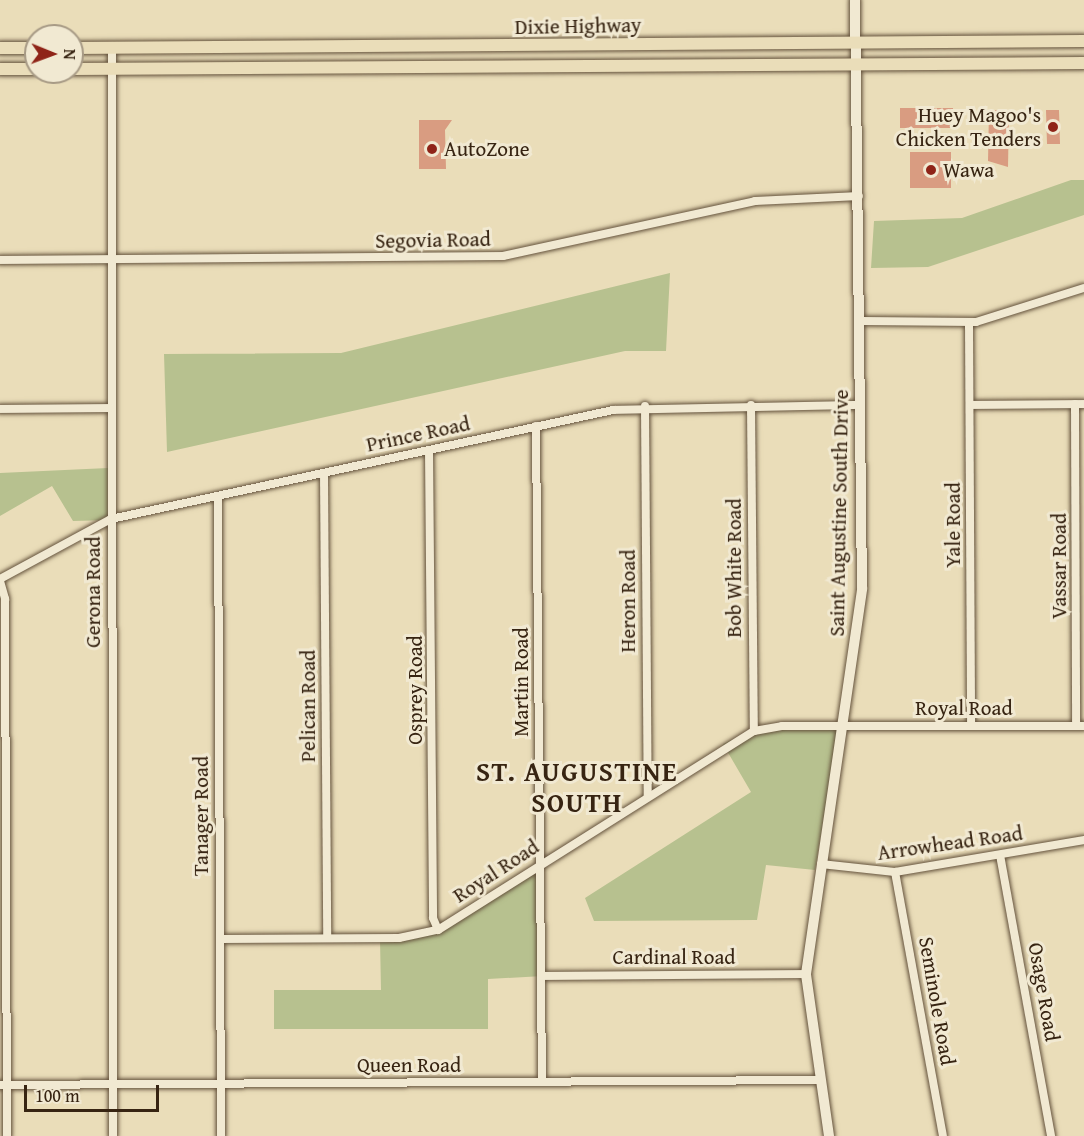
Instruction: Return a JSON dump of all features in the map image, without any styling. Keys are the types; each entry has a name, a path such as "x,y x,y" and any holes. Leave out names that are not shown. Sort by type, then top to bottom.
{"main road":[{"name":"Dixie Highway","path":"84,48 1084,41"},
{"path":"465,46 465,67"},
{"path":"0,48 24,48"},
{"name":"Dixie Highway","path":"84,69 1084,63"},
{"path":"0,69 24,69"}],"street":[{"name":"Saint Augustine South Drive","path":"829,1136 819,1080 806,974 821,864 844,726 862,588 861,321 855,0"},
{"name":"Gerona Road","path":"112,47 109,69 113,1136"},
{"name":"Segovia Road","path":"0,260 503,256 755,201 859,196"},
{"path":"861,321 969,323 1084,288"},
{"name":"Yale Road","path":"969,323 972,726"},
{"name":"Vassar Road","path":"1075,404 1080,510 1080,726"},
{"path":"971,405 1084,404"},
{"name":"Bob White Road","path":"751,405 754,731"},
{"name":"Prince Road","path":"0,580 111,519 536,426 645,406 861,405"},
{"name":"Heron Road","path":"645,406 648,795"},
{"path":"0,409 110,408"},
{"name":"Martin Road","path":"536,426 542,1082"},
{"name":"Osprey Road","path":"429,450 438,930"},
{"name":"Pelican Road","path":"324,473 327,938"},
{"name":"Tanager Road","path":"218,496 221,1136"},
{"path":"0,580 5,599 3,1085 7,1136"},
{"name":"Royal Road","path":"220,939 399,939 438,930 648,795 754,731 844,726 1080,726"},
{"name":"Arrowhead Road","path":"821,864 895,872 1084,840"},
{"name":"Osage Road","path":"1000,855 1051,1136"},
{"name":"Seminole Road","path":"895,872 943,1136"},
{"name":"Cardinal Road","path":"541,976 806,974"},
{"name":"Queen Road","path":"3,1085 819,1080"}],"green space":[{"path":"1071,180 1084,180 1084,215 928,267 871,268 874,221 962,218"},
{"path":"670,273 666,351 625,351 167,452 164,354 341,353"},
{"path":"108,468 111,520 73,521 52,486 0,516 0,473"},
{"path":"839,726 815,870 766,865 757,920 594,921 585,898 751,792 723,744 755,729"},
{"path":"539,864 543,976 488,979 488,1029 274,1029 274,990 381,990 380,940 435,929"}],"building":[{"name":"Wawa","path":"900,108 953,108 953,128 900,128"},
{"path":"989,110 1009,110 1008,167 988,161"},
{"name":"Huey Magoo's Chicken Tenders","path":"1046,110 1059,110 1060,144 1047,144"},
{"name":"AutoZone","path":"419,120 452,120 445,130 446,169 419,169"},
{"name":"Wawa","path":"910,152 951,152 951,188 910,188"}],"place":[{"name":"Huey Magoo's Chicken Tenders","path":"1053,127"},
{"name":"AutoZone","path":"432,149"},
{"name":"Wawa","path":"931,170"}],"district":[{"name":"ST. AUGUSTINE SOUTH","path":"577,786"}]}
